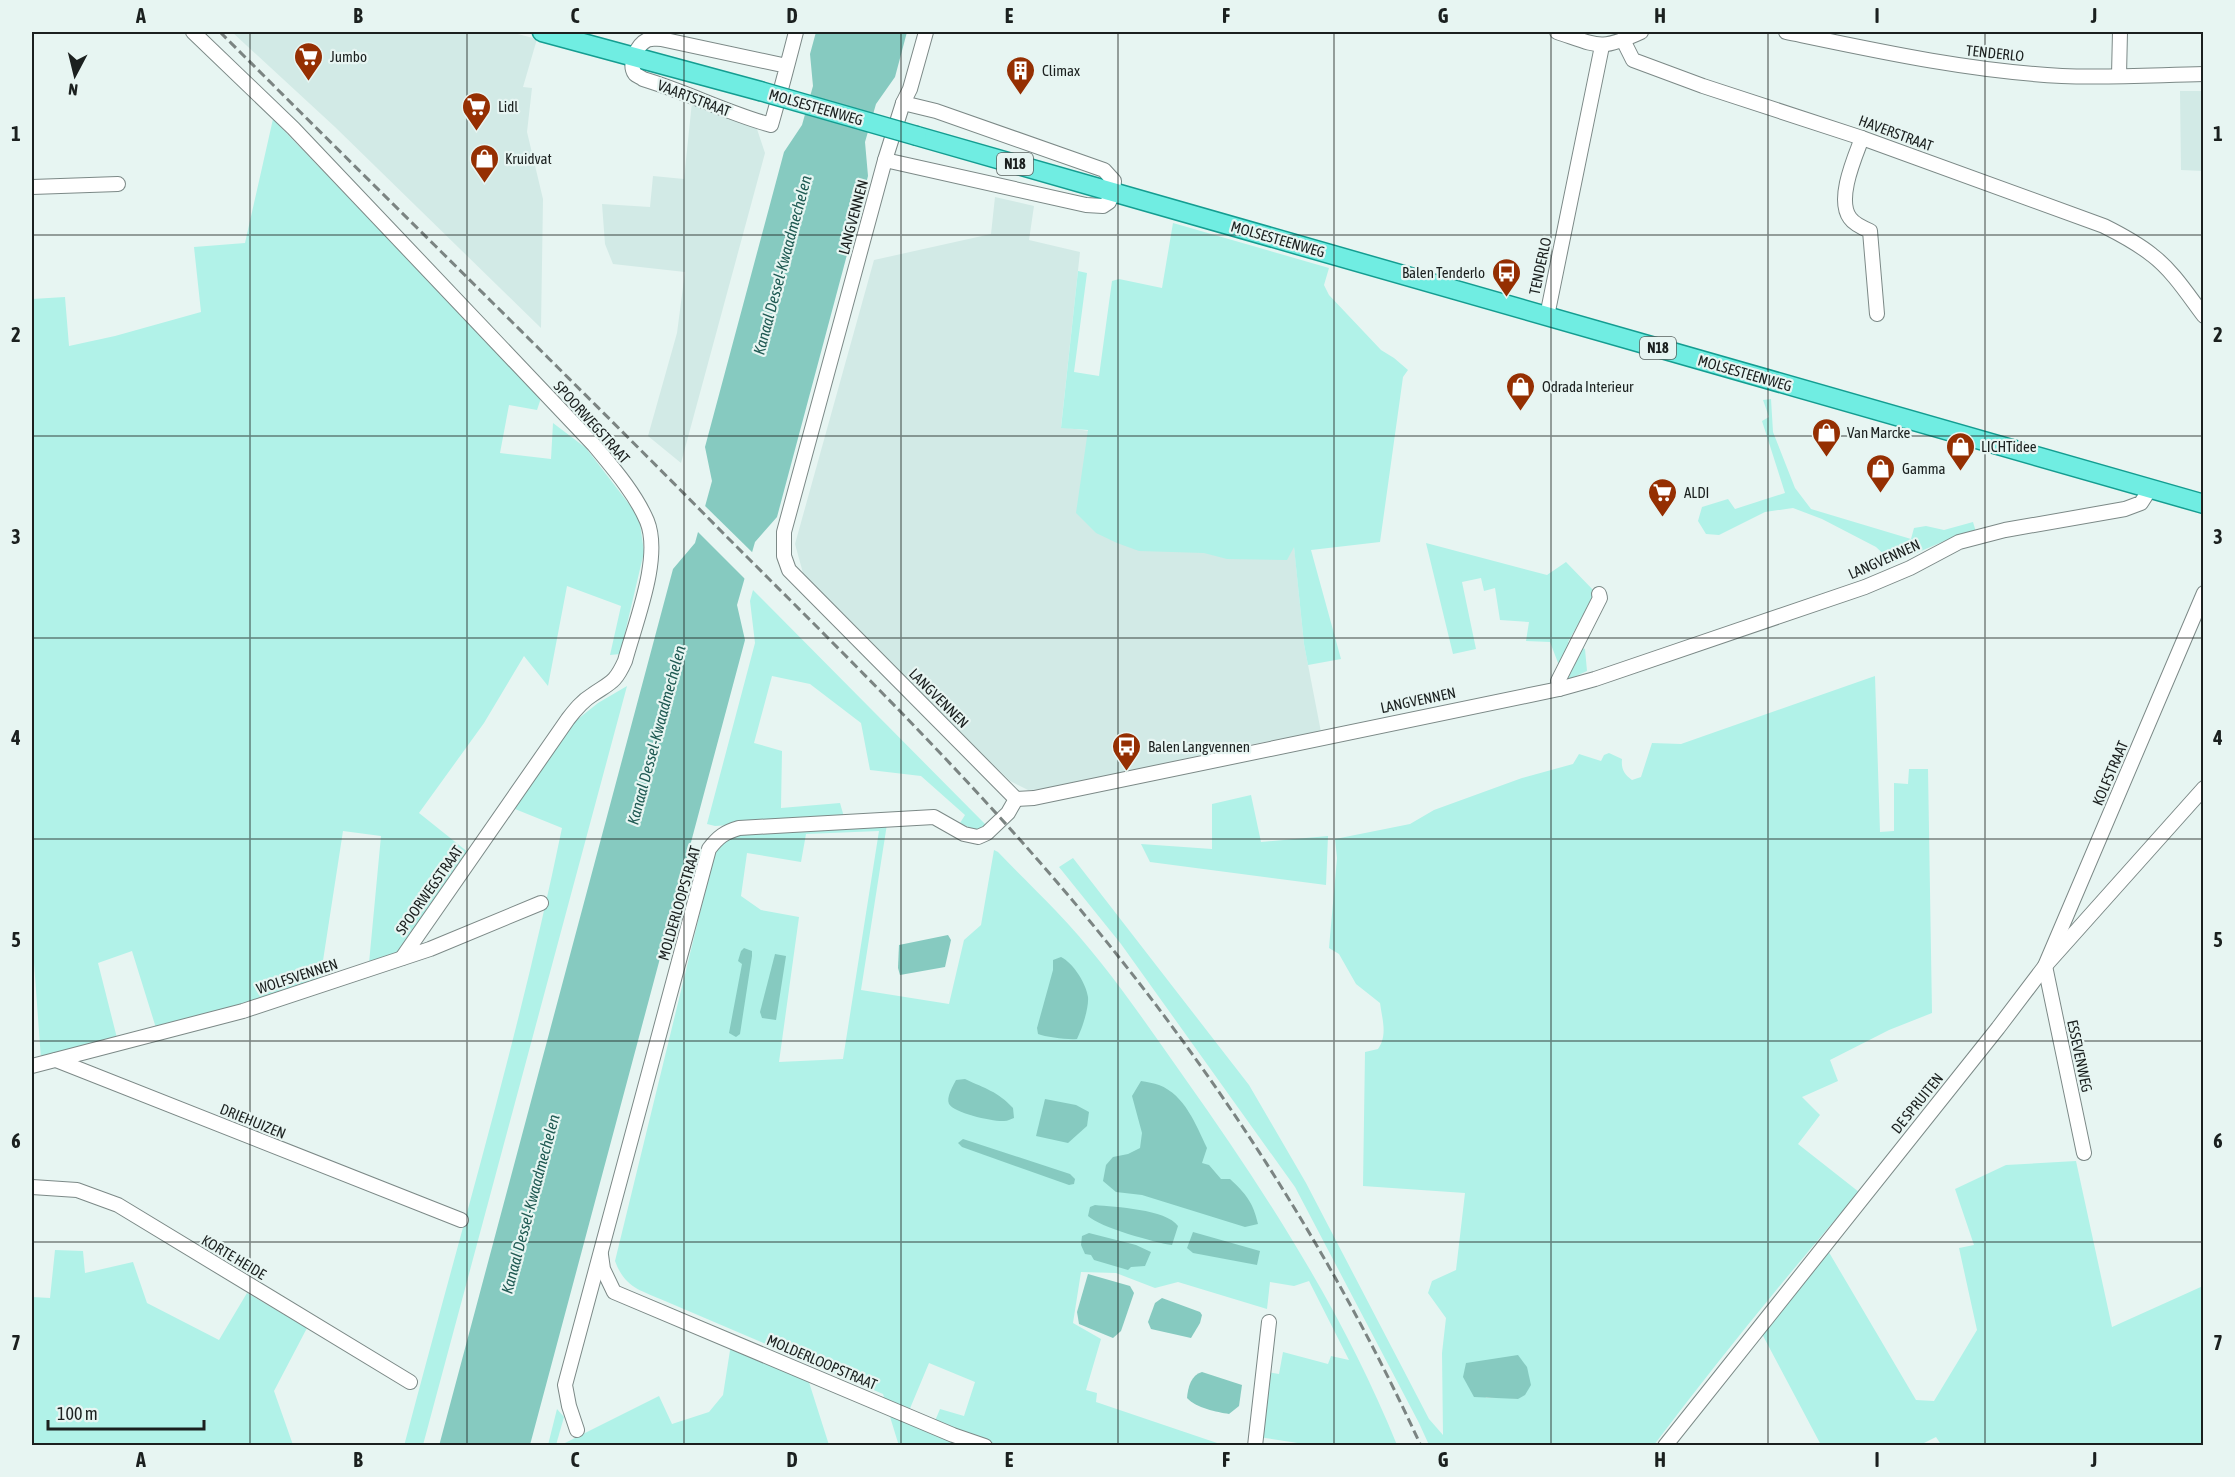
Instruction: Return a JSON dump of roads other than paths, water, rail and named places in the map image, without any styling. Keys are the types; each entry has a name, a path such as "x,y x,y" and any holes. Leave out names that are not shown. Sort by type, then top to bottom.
{"main road":[{"name":"VAARTSTRAAT","path":"542,32 760,91"},
{"name":"MOLSESTEENWEG","path":"760,91 2204,504"}],"street":[{"name":"SPOORWEGSTRAAT","path":"194,32 293,128 594,445 620,477 647,521 651,565 625,661 618,676 609,685 591,696 568,719 402,958"},
{"path":"634,56 640,44 648,39 661,39 787,66 796,32"},
{"name":"LANGVENNEN","path":"926,32 910,89 903,103 885,160 784,532 784,556 789,570 1016,799 1034,798 1559,689 1624,671 1845,594 1910,568 1959,542 2005,530 2134,507 2141,503 2151,489"},
{"path":"1557,32 1602,46 1641,32"},
{"name":"TENDERLO","path":"1786,32 1961,66 2064,76 2204,74"},
{"path":"2119,75 2120,32"},
{"name":"HAVERSTRAAT","path":"1623,40 1634,60 1703,86 1862,138 2104,226 2130,239 2153,255 2169,271 2204,316"},
{"name":"TENDERLO","path":"1547,316 1602,46"},
{"name":"VAARTSTRAAT","path":"634,56 635,73 643,79 700,99 741,117 771,125 787,66"},
{"path":"885,160 1086,205 1103,206 1109,202 1113,193 1114,181 1104,170 936,111 903,103"},
{"path":"1862,138 1847,177 1846,209 1849,217 1870,231 1877,314"},
{"path":"32,187 118,184"},
{"name":"KOLFSTRAAT","path":"2045,966 2204,593"},
{"path":"1559,689 1558,681 1600,598 1599,594"},
{"name":"DE SPRUITEN","path":"1665,1446 2045,966 2204,788"},
{"name":"MOLDERLOOPSTRAAT","path":"577,1430 565,1385 709,849 723,833 739,828 934,817 964,834 978,837 987,833 1008,813 1016,799"},
{"name":"WOLFSVENNEN","path":"56,1060 243,1011 430,949 541,903"},
{"name":"ESSEVENWEG","path":"2045,966 2084,1153"},
{"path":"32,1066 56,1060"},
{"name":"DRIEHUIZEN","path":"56,1060 461,1220"},
{"name":"KORTE HEIDE","path":"32,1187 77,1190 118,1205 410,1382"},
{"path":"601,1255 603,1269 614,1292"},
{"path":"589,1296 604,1290 614,1292"},
{"name":"MOLDERLOOPSTRAAT","path":"614,1292 943,1431 985,1446"},
{"path":"1255,1446 1269,1322"}],"water":[{"name":"Kanaal Dessel-Kwaadmechelen","path":"816,32 907,32 895,77 876,104 865,142 868,176 777,517 755,542 737,605 745,640 530,1445 439,1446 673,569 695,543 712,481 705,447 784,152 802,125 813,86 810,54"},
{"path":"948,935 951,940 945,967 900,975 899,945"},
{"path":"744,948 752,951 752,956 740,1034 736,1037 729,1033 742,964 738,961"},
{"path":"775,954 786,956 776,1020 762,1018 760,1012"},
{"path":"1061,957 1078,974 1088,997 1085,1018 1077,1039 1038,1034 1037,1028 1053,970 1053,960"},
{"path":"965,1079 1002,1098 1013,1108 1014,1118 1005,1121 992,1120 966,1114 952,1107 948,1101 952,1088 956,1080"},
{"path":"1141,1081 1157,1084 1183,1103 1207,1148 1202,1163 1209,1165 1221,1179 1230,1179 1240,1189 1251,1204 1258,1224 1245,1227 1142,1195 1116,1192 1103,1181 1106,1165 1113,1157 1128,1154 1140,1148 1142,1133 1132,1096"},
{"path":"1045,1099 1076,1105 1089,1112 1087,1126 1068,1143 1036,1136"},
{"path":"963,1139 1070,1174 1075,1179 1074,1184 1069,1185 962,1147 958,1143"},
{"path":"1095,1205 1152,1212 1172,1220 1178,1226 1172,1245 1128,1234 1094,1220 1088,1216 1090,1207"},
{"path":"1193,1232 1260,1251 1257,1265 1193,1253 1187,1248"},
{"path":"1089,1233 1136,1245 1151,1252 1145,1266 1131,1267 1128,1270 1094,1260 1091,1255 1085,1254 1081,1245 1082,1236"},
{"path":"1088,1274 1130,1286 1134,1293 1121,1331 1113,1338 1079,1324 1077,1312"},
{"path":"1162,1298 1200,1312 1202,1315 1200,1323 1191,1338 1151,1329 1148,1322 1155,1303"},
{"path":"1518,1355 1527,1367 1531,1385 1525,1395 1518,1399 1474,1397 1463,1377 1466,1363"},
{"path":"1202,1372 1242,1385 1239,1406 1229,1414 1201,1407 1187,1398 1193,1379"}],"railway":[{"path":"220,32 844,654 1000,817 1094,926 1201,1066 1297,1213 1383,1367 1421,1446"}],"place":[{"name":"Jumbo","path":"309,82"},
{"name":"Climax","path":"1021,96"},
{"name":"Lidl","path":"477,132"},
{"name":"Kruidvat","path":"484,184"},
{"name":"Balen Tenderlo","path":"1506,298"},
{"name":"Odrada Interieur","path":"1521,412"},
{"name":"Van Marcke","path":"1826,458"},
{"name":"LICHTidee","path":"1960,472"},
{"name":"Gamma","path":"1881,494"},
{"name":"ALDI","path":"1663,518"},
{"name":"Balen Langvennen","path":"1127,772"}]}
